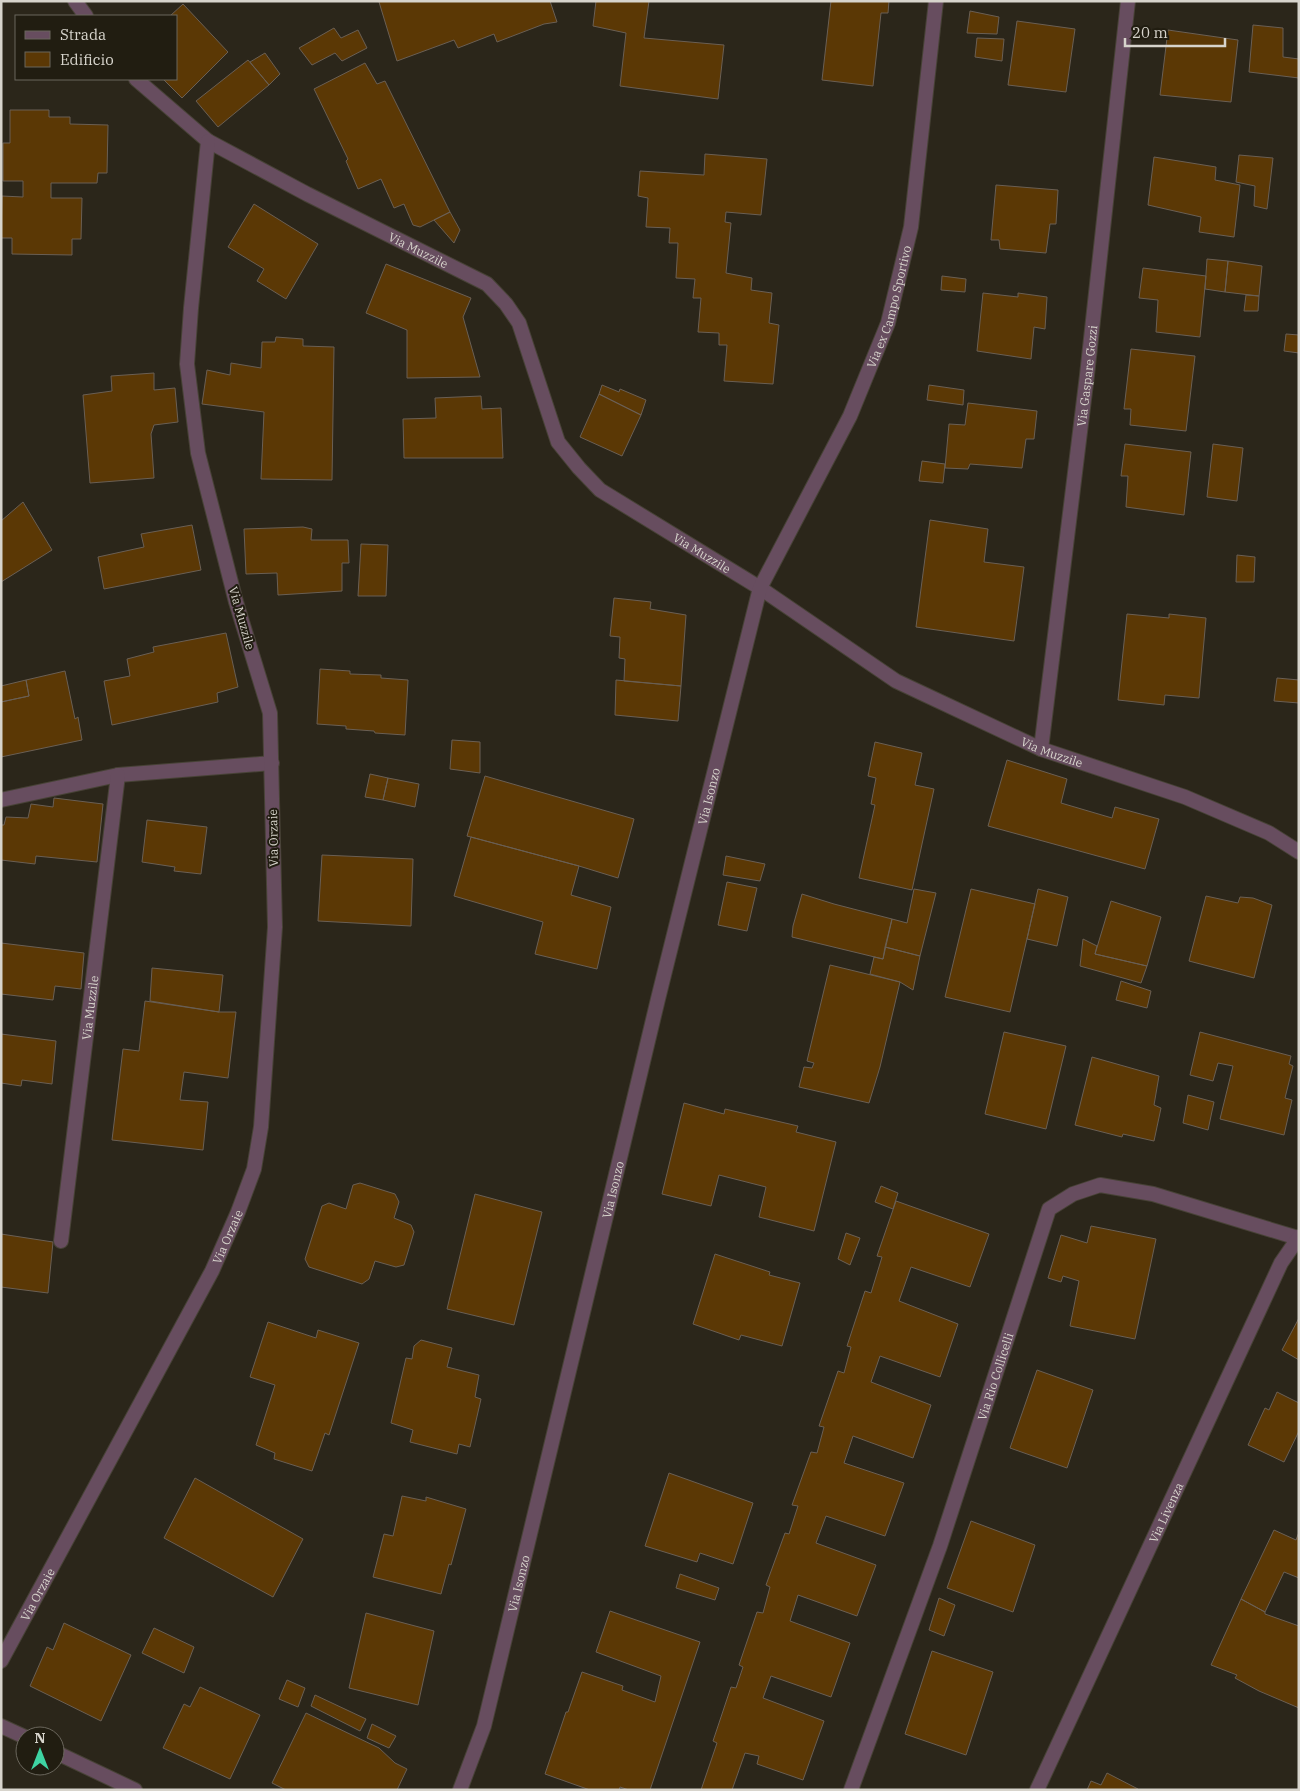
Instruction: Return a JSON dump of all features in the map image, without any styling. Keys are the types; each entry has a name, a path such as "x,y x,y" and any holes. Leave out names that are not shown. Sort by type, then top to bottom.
{"street":[{"path":"75,1 85,15"},
{"name":"Via ex Campo Sportivo","path":"760,588 850,416 888,323 911,226 936,1"},
{"name":"Via Gaspare Gozzi","path":"1041,749 1087,375 1128,1"},
{"name":"Via Muzzile","path":"137,80 208,141 307,194 487,284 506,304 519,324 558,442 600,490 760,588 896,681 1041,749 1185,796 1269,833 1299,852"},
{"name":"Via Muzzile","path":"208,141 191,308 188,364 198,453 236,602 270,713 272,762"},
{"name":"Via Isonzo","path":"460,1790 484,1726 658,999 760,588"},
{"path":"1,800 118,775 272,762"},
{"name":"Via Orzaie","path":"1,1661 212,1271 238,1212 254,1169 261,1127 274,927 272,762"},
{"name":"Via Muzzile","path":"61,1240 118,775"},
{"name":"Via Rio Collicelli","path":"851,1790 940,1546 1049,1209 1073,1194 1100,1185 1153,1194 1298,1238"},
{"name":"Via Livenza","path":"1037,1790 1281,1263 1298,1238"},
{"path":"1,1726 15,1732"},
{"path":"65,1757 135,1790"}],"building":[{"path":"550,1 557,22 544,24 497,42 494,34 458,48 454,40 397,61 379,2"},
{"path":"596,1 649,1 644,38 724,45 718,99 620,86 626,33 593,26"},
{"path":"831,1 889,1 888,13 881,13 873,86 822,80"},
{"path":"183,4 228,52 182,98 164,80 178,80 178,15 171,15"},
{"path":"970,11 999,17 997,34 967,33"},
{"path":"1017,21 1075,29 1066,92 1008,85"},
{"path":"1253,25 1283,28 1283,57 1299,59 1299,78 1249,72"},
{"path":"334,28 341,38 358,30 367,48 342,61 335,53 312,65 299,48"},
{"path":"1168,30 1238,40 1231,102 1160,95"},
{"path":"977,38 1004,39 1002,61 975,57"},
{"path":"265,53 280,74 269,85 250,62"},
{"path":"248,60 269,85 218,127 196,101"},
{"path":"365,63 377,84 385,81 450,212 420,227 413,225 404,204 394,208 381,179 358,189 346,161 348,159 314,89"},
{"path":"10,110 49,110 49,117 70,117 70,124 108,125 107,173 98,173 97,183 51,183 51,198 82,198 81,239 72,239 72,255 12,254 12,238 1,238 2,196 23,197 23,181 3,181 3,143 10,143"},
{"path":"705,154 767,159 761,215 726,212 725,222 731,223 726,273 752,278 751,290 772,293 769,323 779,325 773,384 724,381 727,345 719,345 719,333 698,332 701,298 693,298 695,279 676,278 678,243 669,243 670,228 646,227 648,198 638,196 640,171 704,175"},
{"path":"1239,155 1273,158 1267,209 1254,206 1255,186 1236,182"},
{"path":"1154,157 1216,167 1215,180 1240,185 1234,237 1199,232 1201,217 1148,205"},
{"path":"996,185 1058,190 1056,224 1050,224 1046,253 1000,249 999,240 991,240"},
{"path":"254,204 318,244 286,299 257,281 264,269 228,247"},
{"path":"450,212 460,230 454,243 434,220"},
{"path":"1207,259 1228,261 1225,292 1205,289"},
{"path":"1228,261 1262,266 1259,296 1225,292"},
{"path":"386,264 471,298 463,317 480,377 407,378 407,330 366,313"},
{"path":"1143,268 1206,276 1200,337 1156,332 1158,300 1139,298"},
{"path":"942,276 966,279 965,292 941,290"},
{"path":"983,293 1018,297 1018,293 1047,297 1045,329 1034,327 1031,359 977,351"},
{"path":"1246,295 1259,296 1258,311 1244,311"},
{"path":"1286,334 1299,335 1299,353 1284,351"},
{"path":"276,337 303,339 303,346 334,347 332,480 261,479 264,412 202,404 207,370 230,375 231,363 261,368 262,342 275,342"},
{"path":"1131,349 1195,356 1186,431 1130,425 1131,409 1124,409"},
{"path":"154,373 154,390 175,388 178,422 154,425 151,434 154,478 90,483 83,395 112,391 111,376"},
{"path":"602,385 619,392 620,389 646,400 641,415 599,394"},
{"path":"929,385 964,390 963,405 927,400"},
{"path":"599,394 641,415 622,456 580,437"},
{"path":"481,396 482,409 501,408 503,458 404,458 403,419 436,418 435,398"},
{"path":"968,403 1037,411 1034,439 1026,439 1022,468 970,464 968,469 945,468 949,424 965,425"},
{"path":"1125,444 1191,452 1184,515 1126,507 1128,476 1121,476"},
{"path":"1213,444 1243,448 1237,501 1207,497"},
{"path":"922,461 945,464 943,483 919,481"},
{"path":"23,502 52,550 1,582 1,521"},
{"path":"930,520 988,529 984,562 1024,567 1014,641 916,627"},
{"path":"192,525 201,570 104,589 98,557 144,547 141,534"},
{"path":"303,527 312,529 311,540 348,540 349,563 342,563 342,591 278,595 277,573 246,574 244,529"},
{"path":"361,544 388,545 386,596 358,596"},
{"path":"1237,555 1255,557 1254,582 1236,582"},
{"path":"614,598 651,602 650,609 686,615 681,686 624,681 625,659 619,658 620,637 610,636"},
{"path":"1127,614 1169,618 1169,614 1206,618 1199,698 1165,695 1164,705 1118,700"},
{"path":"226,633 238,687 217,693 218,702 112,725 104,681 130,676 127,659 154,652 153,647"},
{"path":"320,669 350,671 350,674 381,675 381,678 408,680 405,735 375,733 374,731 346,729 346,726 317,724"},
{"path":"65,671 75,719 78,717 82,740 1,757 1,702 29,696 26,680"},
{"path":"1277,678 1299,680 1299,703 1274,701"},
{"path":"26,680 29,696 1,702 1,686"},
{"path":"616,680 681,686 678,721 615,715"},
{"path":"452,740 480,742 480,773 450,769"},
{"path":"875,742 922,753 915,785 934,789 912,890 859,878 875,805 871,804 876,778 868,776"},
{"path":"1007,760 1067,779 1061,803 1112,818 1115,807 1159,819 1145,869 988,826"},
{"path":"370,774 388,778 383,800 365,797"},
{"path":"485,776 634,819 618,878 467,836"},
{"path":"388,778 419,784 415,807 383,800"},
{"path":"54,798 103,804 97,862 36,856 35,864 1,860 1,825 4,825 6,817 28,818 31,804 53,807"},
{"path":"147,820 207,827 201,874 174,871 175,867 142,862"},
{"path":"471,837 579,866 571,895 611,907 597,969 535,954 543,922 454,896"},
{"path":"322,855 413,859 411,926 318,921"},
{"path":"726,856 765,864 760,881 723,875"},
{"path":"727,882 757,888 747,931 718,925"},
{"path":"914,889 936,893 920,956 885,947 892,919 907,923"},
{"path":"971,889 1035,904 1010,1012 945,997"},
{"path":"1038,889 1068,897 1057,946 1027,939"},
{"path":"802,894 892,919 883,959 792,937 793,926"},
{"path":"1206,896 1238,903 1240,897 1253,898 1272,905 1254,978 1189,961"},
{"path":"1111,901 1161,917 1147,966 1095,954"},
{"path":"1083,939 1097,946 1095,954 1147,966 1141,983 1080,966"},
{"path":"1,943 84,953 81,989 55,986 53,1000 1,994"},
{"path":"885,947 920,956 913,990 900,982 870,974 874,957 883,959"},
{"path":"830,965 900,982 880,1067 869,1103 799,1087 804,1067 812,1068 814,1063 807,1061"},
{"path":"152,968 223,975 219,1012 150,1001"},
{"path":"1121,981 1151,991 1147,1008 1116,1000"},
{"path":"145,1001 219,1012 236,1012 228,1078 184,1072 180,1100 208,1102 203,1150 112,1140 123,1049 139,1051"},
{"path":"1004,1032 1066,1046 1046,1129 985,1114"},
{"path":"1200,1032 1291,1056 1289,1064 1293,1066 1285,1098 1292,1100 1284,1135 1220,1119 1233,1066 1218,1063 1213,1081 1190,1075"},
{"path":"1,1034 56,1041 52,1084 22,1080 21,1086 1,1083"},
{"path":"1092,1057 1159,1076 1154,1105 1161,1108 1154,1141 1123,1134 1122,1137 1075,1125"},
{"path":"1188,1095 1214,1102 1208,1130 1183,1123"},
{"path":"684,1103 724,1114 725,1109 798,1126 796,1132 836,1142 814,1231 759,1217 766,1187 719,1175 711,1206 662,1194"},
{"path":"360,1183 395,1194 399,1202 394,1218 411,1225 414,1232 404,1265 396,1267 375,1261 369,1279 362,1284 309,1267 305,1259 322,1206 329,1203 346,1209 353,1185"},
{"path":"881,1186 898,1193 893,1209 875,1202"},
{"path":"475,1194 542,1212 514,1325 447,1309"},
{"path":"896,1201 989,1234 970,1287 911,1267 899,1301 958,1324 940,1377 880,1356 871,1382 931,1405 913,1458 853,1436 844,1463 904,1483 885,1536 826,1516 816,1543 876,1565 857,1616 798,1595 790,1621 850,1643 831,1697 771,1676 763,1698 824,1721 803,1780 757,1764 759,1756 745,1753 732,1790 701,1790 717,1743 713,1741 731,1687 736,1688 743,1667 739,1665 757,1612 763,1613 770,1587 766,1585 785,1533 789,1534 798,1506 792,1505 811,1452 817,1453 824,1427 819,1426 838,1371 844,1373 851,1347 847,1346 865,1291 871,1293 882,1257 877,1256"},
{"path":"1091,1226 1156,1239 1135,1339 1070,1326 1079,1281 1063,1276 1061,1282 1048,1278 1061,1235 1087,1243"},
{"path":"846,1233 860,1238 850,1265 838,1259"},
{"path":"1,1234 53,1242 48,1293 1,1287"},
{"path":"715,1254 770,1272 769,1275 800,1283 782,1346 741,1335 739,1340 693,1324"},
{"path":"1299,1318 1299,1360 1282,1350"},
{"path":"268,1322 316,1338 318,1330 359,1343 329,1435 325,1433 312,1471 274,1459 275,1453 256,1445 275,1385 250,1377"},
{"path":"421,1340 452,1348 447,1367 479,1375 475,1397 481,1399 470,1447 459,1444 457,1454 410,1442 413,1430 391,1423 406,1358 412,1359 414,1346"},
{"path":"1037,1370 1093,1390 1067,1468 1010,1448"},
{"path":"1277,1392 1299,1403 1299,1431 1284,1462 1248,1445 1265,1408 1269,1410"},
{"path":"669,1473 753,1503 733,1564 700,1553 697,1562 645,1546"},
{"path":"195,1478 303,1539 273,1597 164,1538"},
{"path":"402,1496 426,1501 426,1497 466,1509 441,1594 373,1577 384,1534 393,1536"},
{"path":"971,1521 1035,1545 1013,1612 947,1588"},
{"path":"1274,1530 1296,1540 1299,1532 1299,1578 1284,1572 1265,1612 1241,1599"},
{"path":"680,1574 719,1588 715,1600 676,1588"},
{"path":"939,1598 955,1605 944,1636 929,1630"},
{"path":"1241,1599 1265,1612 1265,1614 1299,1626 1299,1708 1259,1691 1235,1678 1237,1675 1211,1665"},
{"path":"610,1611 700,1642 650,1790 629,1790 620,1787 619,1790 590,1790 545,1774 582,1672 623,1686 622,1690 655,1702 661,1676 596,1652"},
{"path":"366,1613 434,1631 418,1705 349,1688"},
{"path":"64,1623 131,1655 101,1721 30,1686 47,1647 53,1650"},
{"path":"154,1628 194,1647 184,1673 142,1653"},
{"path":"932,1651 993,1672 966,1755 905,1734"},
{"path":"287,1680 305,1688 298,1707 279,1699"},
{"path":"200,1687 260,1715 230,1779 163,1748 184,1704 190,1707"},
{"path":"315,1695 366,1719 360,1731 311,1706"},
{"path":"306,1713 379,1748 395,1763 407,1769 397,1790 286,1790 272,1783"},
{"path":"372,1724 396,1736 389,1748 367,1738"},
{"path":"1107,1773 1138,1790 1087,1790 1091,1781 1101,1785"}]}
